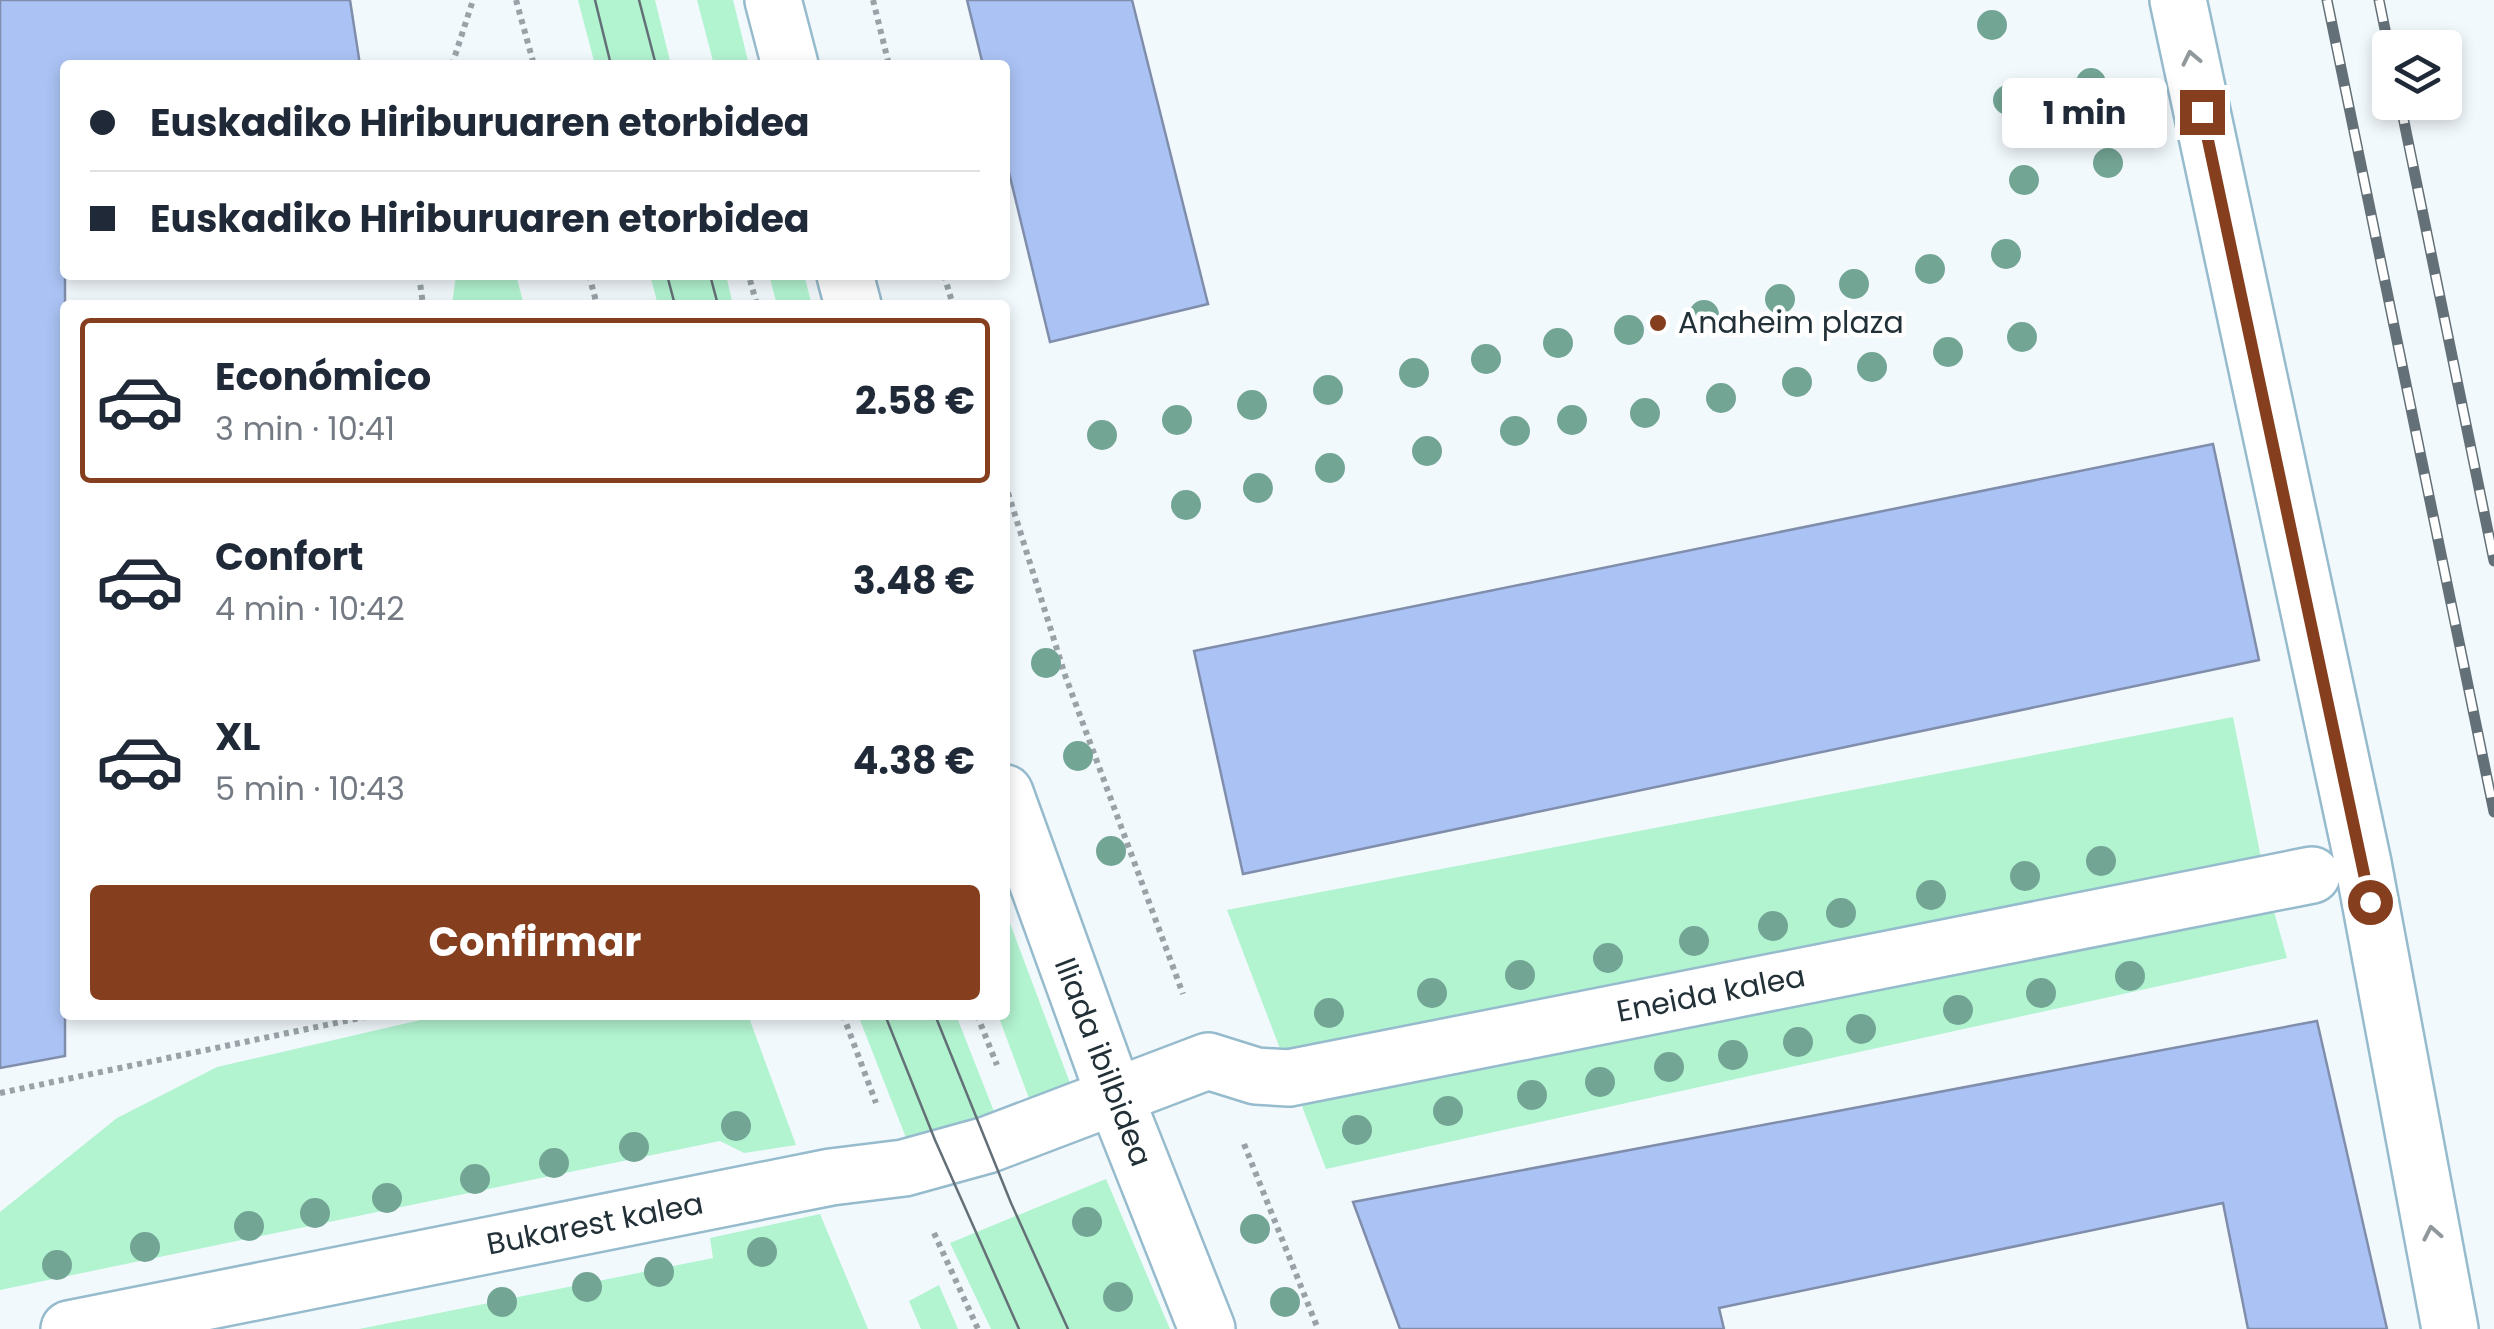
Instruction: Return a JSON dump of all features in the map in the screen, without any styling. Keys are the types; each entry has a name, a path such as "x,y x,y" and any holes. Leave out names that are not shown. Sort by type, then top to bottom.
{"street":[{"path":"774,0 789,60"},
{"path":"2178,0 2363,864 2450,1329"},
{"name":"Iliada ibilbidea","path":"1010,807 1116,1097 1207,1329"},
{"name":"Eneida kalea","path":"1208,1061 1256,1076 1289,1078 2312,874"},
{"path":"1116,1097 1208,1061"},
{"name":"Bukarest kalea","path":"69,1329 831,1177 904,1168 987,1145 1116,1097"}],"path":[{"path":"454,60 473,0"},
{"path":"516,0 533,60"},
{"path":"873,0 888,60"},
{"path":"750,280 756,300"},
{"path":"1010,499 1066,675 1208,1061 1318,1329"},
{"path":"0,1093 350,1020"}],"green space":[{"path":"578,0 655,0 670,60 594,60"},
{"path":"697,0 733,0 748,60 713,60"},
{"path":"455,280 517,280 523,300 453,300"},
{"path":"651,280 727,280 732,300 657,300"},
{"path":"770,280 805,280 811,300 776,300"},
{"path":"2233,717 2266,883 2287,958 1326,1169 1227,910"},
{"path":"1010,923 1070,1083 1030,1101 1000,1020 1010,1020"},
{"path":"420,1020 750,1020 796,1145 744,1153 720,1141 0,1290 0,1212 117,1118 217,1067"},
{"path":"860,1020 958,1020 995,1114 910,1148"},
{"path":"1106,1179 1170,1329 991,1329 950,1243"},
{"path":"820,1214 868,1329 359,1329 713,1258 710,1238"},
{"path":"939,1285 958,1329 921,1329 909,1301"}],"building":[{"path":"0,0 350,0 359,60 60,60 60,280 65,280 65,300 60,300 60,1020 65,1020 65,1056 0,1068"},
{"path":"967,0 1132,0 1208,304 1050,342 1010,177 1010,60 982,60"},
{"path":"2213,444 2259,660 1243,874 1194,651"},
{"path":"2317,1021 2387,1329 2248,1329 2223,1203 1719,1308 1724,1329 1400,1329 1353,1202"}],"tram line":[{"path":"595,0 610,60"},
{"path":"639,0 655,60"},
{"path":"668,280 674,300"},
{"path":"711,280 717,300"},
{"path":"887,1020 1019,1329"},
{"path":"937,1020 1011,1203 1068,1329"}],"railway":[{"path":"2327,0 2494,812"},
{"path":"2379,0 2385,30"},
{"path":"2404,120 2494,561"}],"place":[{"name":"Anaheim plaza","path":"1658,323"}],"route":[{"path":"2202,112 2370,902"}]}
